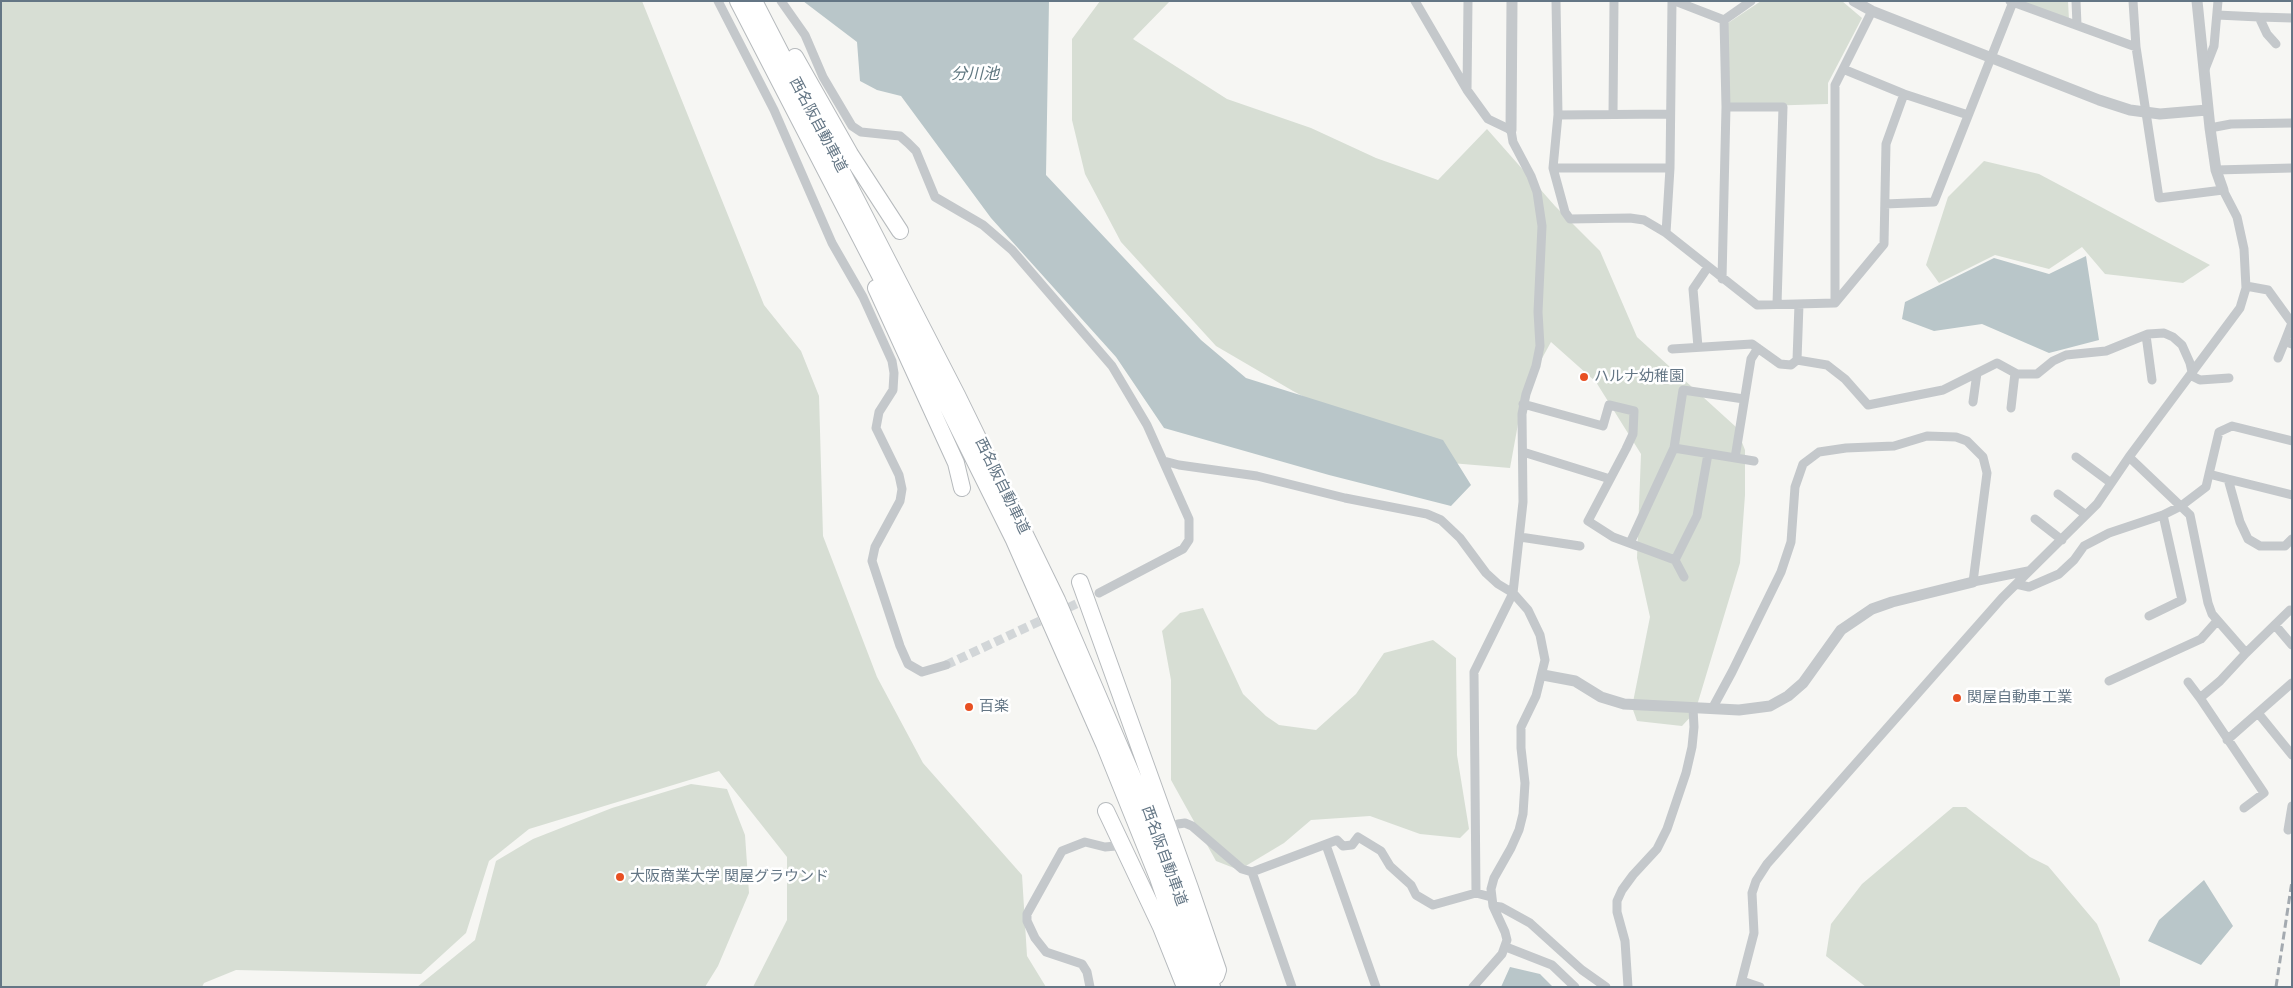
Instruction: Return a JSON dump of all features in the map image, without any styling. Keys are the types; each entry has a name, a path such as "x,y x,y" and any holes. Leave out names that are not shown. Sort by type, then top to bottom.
{"highway":[{"name":"西名阪自動車道","path":"738,1 946,403 1014,540 1104,744 1158,878 1207,986"},
{"name":"西名阪自動車道","path":"754,1 957,395 1053,591 1144,802 1207,986"},
{"path":"767,27 784,37 850,154 900,231"},
{"path":"813,145 811,156 868,270 956,462 962,488"},
{"path":"1080,582 1159,799 1218,970 1207,986"},
{"path":"1106,811 1161,927 1185,987"}],"street":[{"path":"718,1 774,110 832,243 863,297 892,361 894,373 893,390 878,412 876,428 899,476 902,489 900,501 875,547 872,561 900,646 908,664 922,672 946,664"},
{"path":"781,1 805,36 823,77 852,126 861,132 900,136 908,142 916,151 936,197 983,224 1012,250 1112,366 1147,425 1189,519 1189,540 1183,549 1099,593"},
{"path":"1414,1 1467,90 1488,119 1511,130"},
{"path":"1467,90 1468,1"},
{"path":"1476,893 1474,672 1513,593 1523,502 1523,404 1539,356 1538,312 1542,226 1537,192 1513,142 1511,130 1512,1"},
{"path":"1556,1 1558,115 1554,168 1566,212 1570,218 1637,218 1666,233 1757,305 1835,303 1884,244 1886,144 1904,94"},
{"path":"1613,114 1614,1"},
{"path":"1666,233 1670,168 1673,1 1724,20"},
{"path":"1724,20 1751,1"},
{"path":"1854,1 1872,11 2099,100 2146,113 2172,114 2208,110"},
{"path":"2076,1 2077,25"},
{"path":"2133,1 2136,47 2159,198 2223,190"},
{"path":"1760,987 1741,984 1754,933 1752,893 1756,881 1768,864 1876,739 2016,584 2097,504 2129,456 2240,308 2246,286 2244,249 2237,217 2223,190 2216,170 2197,1"},
{"path":"2204,72 2214,46 2218,1"},
{"path":"1885,204 1934,202 2012,2 2136,47"},
{"path":"1835,303 1835,85 1872,11"},
{"path":"2217,15 2292,18"},
{"path":"2259,16 2267,34 2276,44"},
{"path":"1722,279 1726,107 1724,20"},
{"path":"1843,68 1904,94 1968,115"},
{"path":"1726,107 1783,107 1777,304"},
{"path":"1558,115 1670,114"},
{"path":"2210,128 2231,124 2292,123"},
{"path":"1554,168 1670,168"},
{"path":"2216,170 2292,168"},
{"path":"1698,347 1692,289 1708,267"},
{"path":"2246,286 2268,290 2292,323 2288,343 2278,358"},
{"path":"1672,349 1752,344 1780,364 1791,365 1797,360 1799,304"},
{"path":"1797,360 1826,365 1845,379 1868,405 1943,390 1997,364 2015,373 2037,374 2053,361 2066,355 2106,351 2146,335 2164,333 2173,337 2182,345 2187,355 2191,374 2200,380 2229,378"},
{"path":"2146,335 2152,380"},
{"path":"1735,458 1751,359 1758,348"},
{"path":"1973,402 1977,373"},
{"path":"2010,408 2015,373"},
{"path":"1630,543 1674,448 1683,390 1744,399"},
{"path":"1523,404 1603,426 1609,406 1634,411 1633,434 1588,521 1612,537 1675,560 1684,577"},
{"path":"2016,584 2028,587 2058,574 2074,560 2084,546 2109,534 2162,515 2181,506 2206,488 2219,432 2232,426 2292,441"},
{"path":"1712,709 1781,572 1791,542 1795,487 1803,464 1819,452 1846,448 1894,446 1927,436 1956,437 1979,450 1987,473 1973,582"},
{"path":"1674,448 1754,461"},
{"path":"1523,452 1610,479"},
{"path":"1675,560 1697,516 1708,454"},
{"path":"2129,456 2190,515 2208,603 2217,621 2246,653"},
{"path":"2076,458 2111,483"},
{"path":"1164,461 1257,476 1346,498 1427,514 1441,520 1451,528 1486,573 1498,584 1513,593 1528,610 1540,635 1545,660 1543,675 1536,696 1521,727 1525,783 1523,814 1511,848 1494,878 1492,901 1505,932 1506,947 1473,987"},
{"path":"2209,474 2292,496"},
{"path":"2228,479 2240,522 2248,539 2260,546 2285,546 2292,539"},
{"path":"2058,494 2086,515"},
{"path":"2149,616 2182,600 2162,515"},
{"path":"2035,520 2062,540"},
{"path":"1520,537 1580,546"},
{"path":"1543,675 1575,681 1602,697 1624,704 1712,709 1752,709 1770,706 1788,696 1802,682 1841,630 1872,609 1892,602 1973,582 2030,571"},
{"path":"2200,698 2220,681 2290,610"},
{"path":"2109,681 2200,639 2217,621"},
{"path":"2275,625 2292,645"},
{"path":"2188,682 2264,793 2244,808"},
{"path":"2227,740 2292,683"},
{"path":"1628,987 1625,942 1617,912 1617,901 1622,890 1633,875 1657,849 1667,828 1686,773 1692,747 1693,708"},
{"path":"2258,713 2292,755"},
{"path":"2288,830 2292,806"},
{"path":"1178,824 1184,823 1192,826 1242,869 1252,872 1337,840 1343,846 1352,845 1358,837 1382,851 1390,866 1411,885 1416,895 1433,905 1476,893 1530,923 1582,970 1606,987"},
{"path":"1090,987 1087,972 1082,964 1046,952 1026,921 1027,914 1062,851 1085,842 1116,846"},
{"path":"1326,845 1376,987"},
{"path":"1252,872 1292,987"},
{"path":"1506,947 1523,952 1552,966 1575,987"}],"shaded area":[{"path":"1,1 642,1 764,305 801,351 819,396 823,536 877,677 923,763 1022,875 1027,956 1046,987 753,987 787,920 787,857 719,771 529,829 489,861 466,933 421,974 236,970 204,983 202,987 1,987"},
{"path":"1100,1 1170,1 1133,39 1227,99 1311,128 1376,158 1438,180 1487,129 1555,206 1600,251 1637,337 1736,427 1745,450 1745,495 1740,563 1695,712 1682,726 1637,721 1632,707 1650,617 1637,558 1641,454 1596,382 1551,342 1524,391 1510,468 1451,463 1370,432 1293,391 1216,346 1121,242 1085,174 1072,120 1072,39"},
{"path":"1761,1 1842,1 1862,18 1828,83 1828,104 1728,107 1728,23"},
{"path":"2021,1 2068,1 2069,20"},
{"path":"1984,161 2039,174 2210,265 2183,283 2105,274 2082,247 2049,269 1995,255 1939,283 1926,265 1948,197"},
{"path":"1203,608 1243,694 1266,716 1279,725 1316,730 1356,694 1384,653 1433,640 1456,658 1457,755 1469,829 1460,838 1420,834 1370,816 1311,820 1284,843 1239,870 1216,861 1171,780 1171,680 1162,631 1180,613"},
{"name":"大阪商業大学 関屋グラウンド","path":"691,784 727,789 745,835 749,893 718,966 705,987 417,987 475,940 496,861 533,839 612,808"},
{"path":"1953,807 1966,807 2030,857 2048,866 2097,924 2120,979 2120,987 1866,987 1826,956 1831,924 1862,884"}],"water":[{"name":"分川池","path":"803,1 1049,1 1046,175 1201,340 1246,378 1443,440 1471,485 1451,506 1329,475 1164,428 1116,357 991,218 901,96 877,90 860,81 857,42"},
{"path":"2086,256 2099,340 2049,353 1982,324 1934,331 1902,319 1905,302 1994,258 2049,274"},
{"path":"2204,880 2233,926 2201,965 2148,941 2159,920"},
{"path":"1510,967 1540,974 1553,987 1501,987"}],"tunnel":[{"path":"946,665 1089,598"}],"railway":[{"path":"2276,987 2292,881"}],"place":[{"name":"ハルナ幼稚園","path":"1584,377"},
{"name":"関屋自動車工業","path":"1957,698"},
{"name":"百楽","path":"969,707"},
{"name":"大阪商業大学 関屋グラウンド","path":"620,877"}]}
